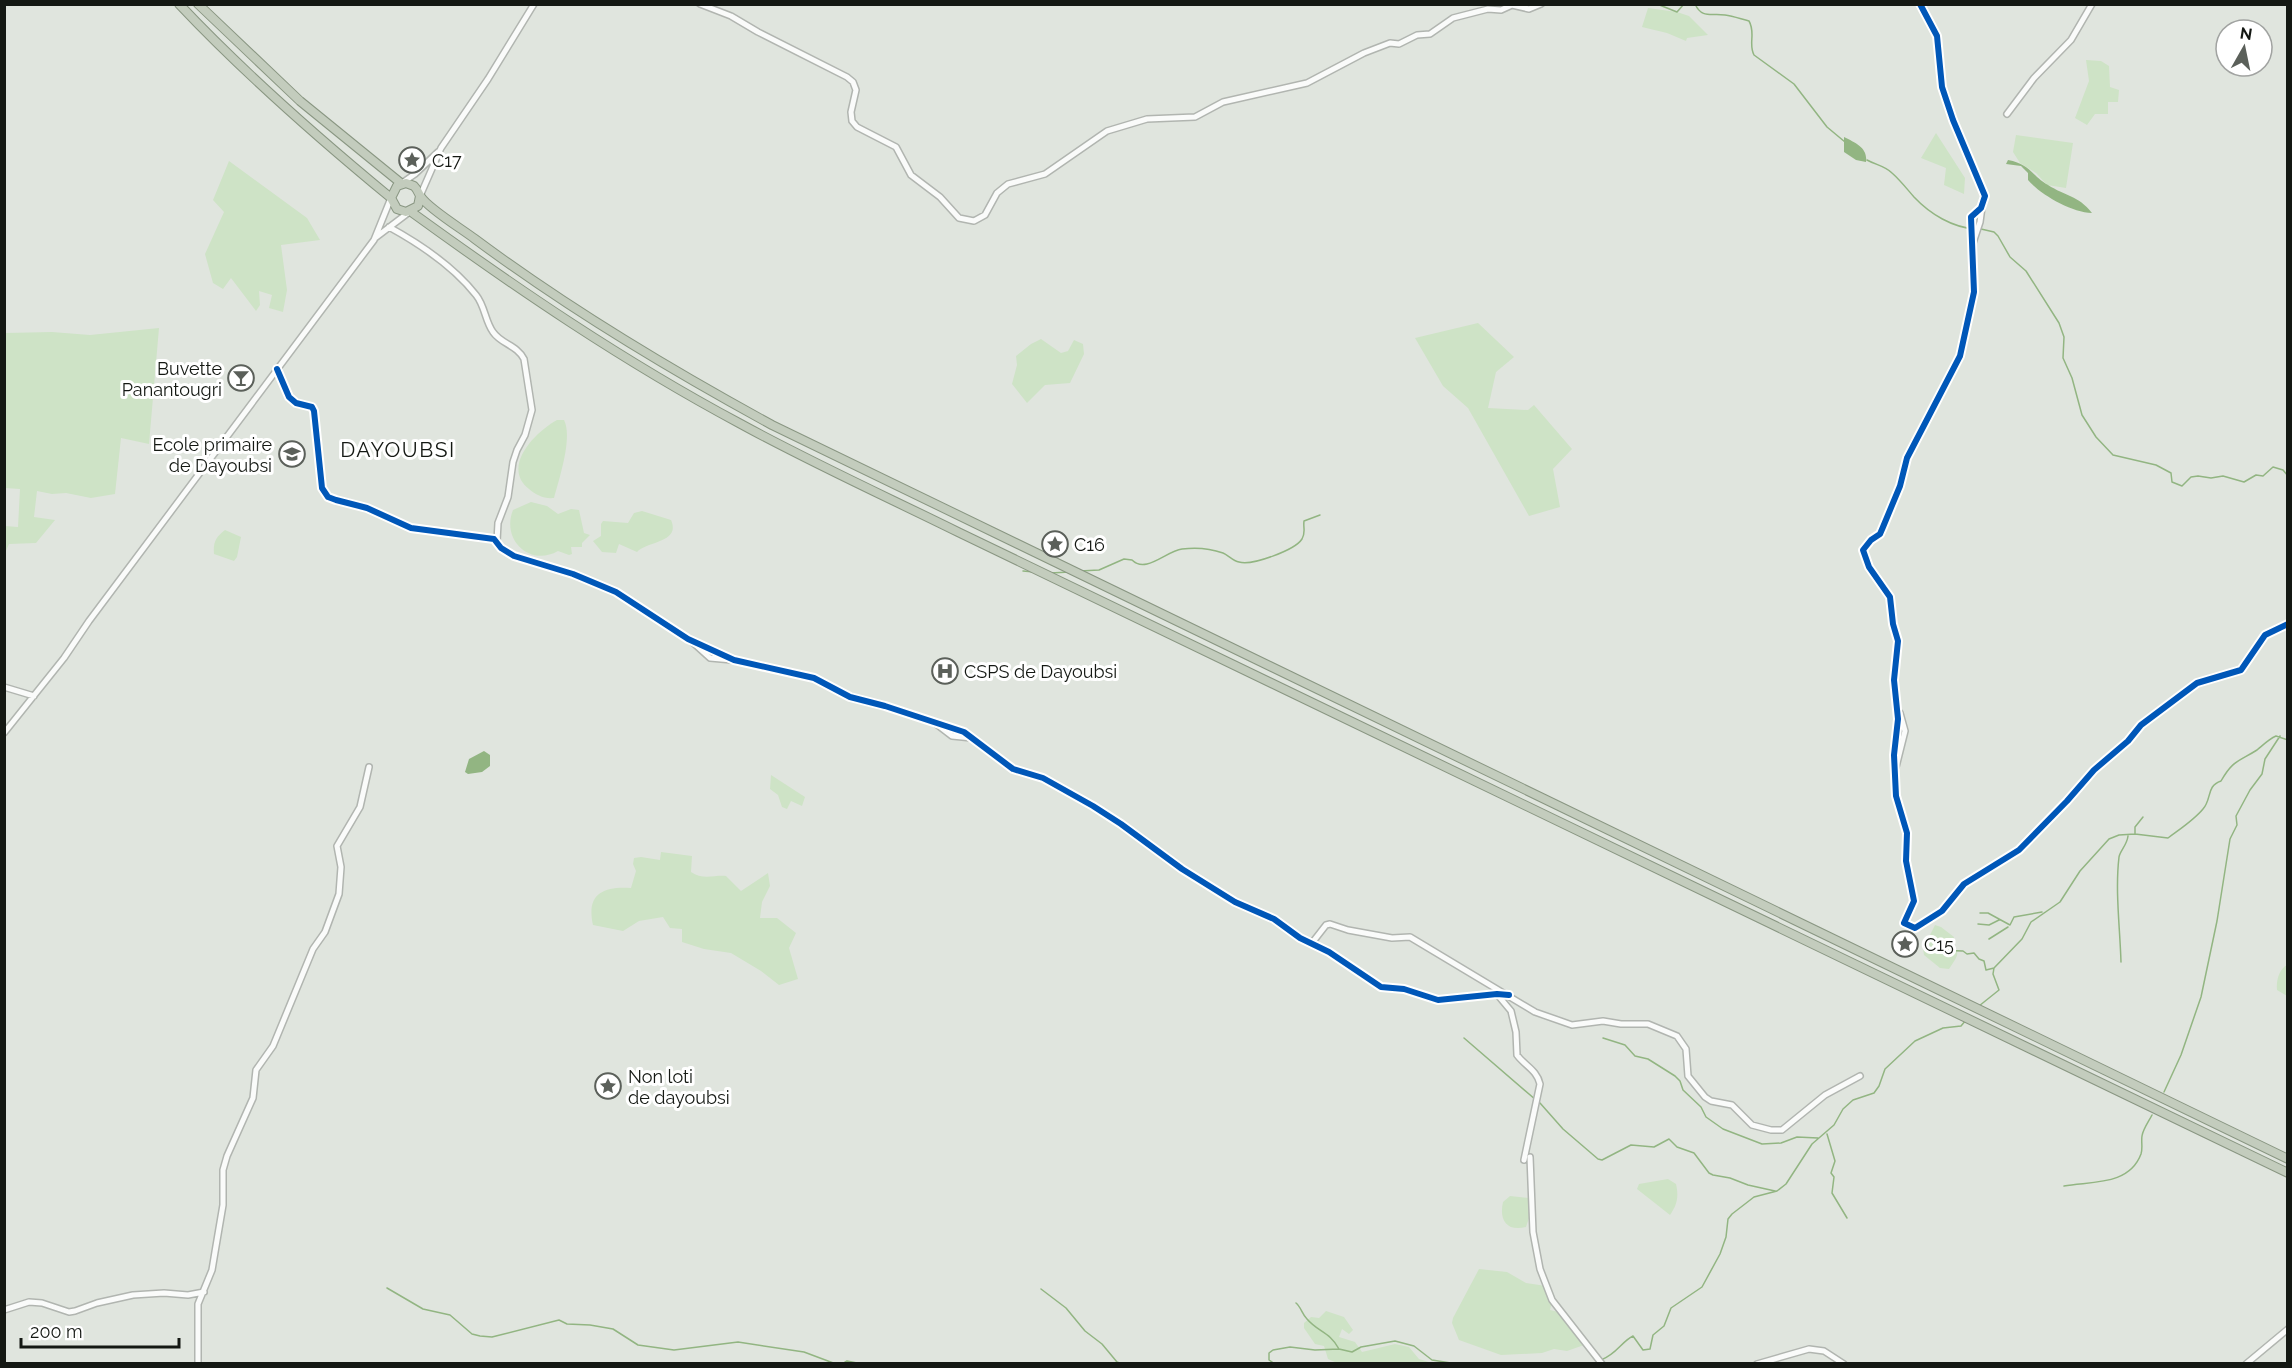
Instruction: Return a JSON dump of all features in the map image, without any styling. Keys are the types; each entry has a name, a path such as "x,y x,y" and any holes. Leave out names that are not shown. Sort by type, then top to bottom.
{"highway":[{"path":"179,4 215,43 391,198 397,209 410,211 535,300 638,366 739,423 958,532 2288,1173"},
{"path":"198,4 300,101 402,184 414,186 420,196 486,247 607,330 672,369 772,424 2288,1159"},
{"path":"391,198 394,189 402,184"},
{"path":"410,211 418,206 420,196"}],"street":[{"path":"420,196 441,148 488,79 534,4"},
{"path":"699,4 731,16 847,77 856,90 851,112 852,121 857,127 896,147 911,175 945,201 959,218 974,220 985,215 997,193 1008,184 1045,174 1107,131 1147,119 1195,117 1223,102 1307,83 1364,54 1390,44 1400,44 1417,35 1430,34 1453,18 1466,14 1488,9 1501,10 1512,5 1529,9 1541,4"},
{"path":"1920,4 1936,36 1942,87 1953,120 1985,195 1982,207 1971,218 1974,292 1960,356 1907,458 1900,486 1880,534 1863,550 1869,567 1887,592 1892,604 1893,624 1898,646 1894,680 1898,708 1905,731 1895,772 1896,796 1907,833 1906,861 1914,902 1904,923 1915,928 1942,911 1964,884 2019,850 2094,770 2128,741 2141,725 2197,683 2241,670 2265,635 2288,624"},
{"path":"2007,114 2034,78 2071,40 2092,4"},
{"path":"402,184 441,148"},
{"path":"374,240 391,198"},
{"path":"4,733 374,240 410,211"},
{"path":"389,227 406,236 446,266 477,295 494,334 520,352 524,359 532,410 525,435 513,462 508,497 498,523 497,541 501,548 514,556 573,574 616,592 688,639 700,652 711,658 734,660 814,678 850,697 932,721 952,736 974,738 1013,769 1043,778 1093,806 1182,870 1235,902 1274,919 1300,938 1355,968 1381,987 1404,989 1438,1000 1497,994 1509,995"},
{"path":"277,369 289,397 296,403 312,407 314,411 322,488 328,497 367,508 411,528 497,541"},
{"path":"4,687 34,696"},
{"path":"198,1364 198,1304 212,1269 223,1206 223,1170 227,1156 253,1098 256,1070 273,1046 313,949 325,932 339,894 341,867 338,846 360,807 369,767"},
{"path":"1312,943 1326,925 1330,924 1348,930 1392,938 1410,937 1535,1012 1572,1025 1603,1021 1648,1024 1677,1036 1686,1049 1688,1076 1705,1097 1711,1101 1732,1105 1752,1125 1771,1130 1782,1130 1825,1095 1860,1076"},
{"path":"1491,984 1511,1011 1516,1032 1517,1056 1539,1077 1540,1084 1527,1159 1533,1232 1540,1269 1552,1300 1599,1361"},
{"path":"4,1310 29,1302 42,1303 69,1312 133,1295 204,1293"},
{"path":"2246,1364 2288,1329"},
{"path":"1757,1364 1809,1349 1824,1351 1844,1363"}],"shaded area":[{"path":"1648,8 1689,16 1708,35 1687,38 1686,41 1667,33 1642,27"},
{"path":"2086,60 2101,61 2109,66 2110,87 2119,90 2118,102 2108,102 2108,114 2095,114 2087,125 2075,118 2089,81"},
{"path":"1936,133 1965,178 1964,194 1944,185 1946,168 1921,158"},
{"path":"2016,135 2073,143 2066,188 2047,185 2036,173 2020,163 2013,152"},
{"path":"1844,137 1863,150 1866,162 1856,160 1844,152"},
{"path":"2008,160 2026,167 2054,189 2082,203 2092,213 2075,210 2048,197 2028,180 2028,173 2021,166 2006,164"},
{"path":"229,161 307,218 320,240 281,245 287,290 283,312 269,308 272,295 259,291 260,305 256,311 231,278 223,289 213,283 205,254 224,212 213,200"},
{"path":"1478,323 1514,357 1496,372 1488,408 1528,410 1534,405 1572,449 1553,469 1560,507 1529,516 1468,408 1443,386 1415,338"},
{"path":"159,328 149,444 121,438 115,494 91,498 37,491 34,517 55,520 36,543 9,544 5,553 5,526 18,527 20,489 5,488 5,333 52,332 90,335"},
{"path":"1041,339 1061,353 1068,351 1074,340 1083,344 1084,354 1070,383 1045,385 1027,403 1012,384 1017,365 1016,356"},
{"path":"557,420 564,420 566,447 554,498 547,498 529,489 521,480 518,471 524,451 531,441"},
{"path":"531,502 547,506 558,514 571,509 579,510 584,533 590,535 582,543 582,547 571,547 572,554 569,555 558,551 537,556 520,548 511,531 510,521 513,510"},
{"path":"642,511 671,520 673,528 671,533 637,552 619,544 616,553 602,552 593,541 601,536 603,521 628,523 634,513"},
{"path":"225,530 241,537 234,561 214,554 216,540"},
{"path":"484,751 490,755 490,766 482,772 468,774 465,772 469,759"},
{"path":"771,775 805,797 802,806 791,801 787,809 782,807 778,795 770,789"},
{"path":"661,852 692,856 691,872 704,877 726,876 741,891 768,873 770,886 762,902 760,918 777,918 796,933 789,948 798,979 779,985 731,953 704,949 682,942 682,929 670,928 663,917 639,921 623,931 593,925 592,906 599,894 612,889 631,888 636,871 633,864 634,858 660,860"},
{"path":"1935,925 1954,937 1957,954 1949,969 1940,968 1924,955 1923,949"},
{"path":"2288,965 2287,996 2277,990 2277,987 2280,972"},
{"path":"1668,1179 1676,1184 1677,1193 1676,1204 1670,1215 1637,1189 1639,1184"},
{"path":"1510,1196 1529,1198 1534,1203 1526,1227 1513,1228 1503,1219 1503,1202"},
{"path":"1479,1269 1507,1272 1526,1283 1546,1286 1552,1300 1550,1310 1563,1313 1584,1345 1567,1351 1554,1349 1542,1353 1501,1355 1459,1340 1452,1323 1453,1318"},
{"path":"1326,1311 1344,1317 1353,1330 1349,1334 1342,1329 1339,1337 1355,1342 1362,1352 1395,1344 1409,1347 1419,1359 1432,1363 1337,1363 1328,1359 1324,1346 1315,1344 1304,1328 1304,1323 1311,1317 1319,1318"}],"waterway":[{"path":"1657,4 1677,12 1684,4"},
{"path":"1695,4 1704,14 1728,15 1749,21 1754,55 1794,84 1827,127 1845,142"},
{"path":"1867,160 1889,171 1920,203 1935,214 1950,223 1976,229"},
{"path":"1981,229 1994,232 1998,236 2010,257 2026,271 2059,323 2064,337 2063,358 2072,378 2082,415 2096,437 2113,455 2156,465 2171,473 2172,482 2182,486 2191,477 2198,476 2211,478 2223,476 2244,482 2256,475 2263,476 2273,467 2283,470 2288,476"},
{"path":"1080,571 1099,570 1124,559 1138,564 1150,563 1176,551 1193,548 1218,551 1239,562 1253,562 1291,548 1302,539 1304,521 1320,515"},
{"path":"1023,571 1034,572"},
{"path":"1050,573 1070,572"},
{"path":"1979,1006 1999,990 1993,974 1994,968 2022,939 2031,922 2060,902 2080,871 2109,839 2119,835 2135,834 2168,838 2203,809 2213,786 2221,781 2233,765 2276,736 2288,740"},
{"path":"2164,1092 2181,1055 2201,997 2217,921 2230,839 2237,825 2236,816 2262,774 2265,759 2280,736"},
{"path":"2135,834 2135,827 2143,817"},
{"path":"2121,962 2118,870 2120,855 2128,836"},
{"path":"1980,913 1988,913 2010,925 2014,917 2042,912"},
{"path":"1978,924 1989,925 1999,920"},
{"path":"1989,939 2008,927"},
{"path":"1934,950 1974,953 1984,961 1986,970 1994,968"},
{"path":"1601,1360 1611,1355 1633,1336 1643,1350 1650,1349 1653,1335 1664,1326 1671,1308 1702,1287 1720,1254 1726,1237 1728,1219 1732,1214 1754,1197 1777,1191 1786,1184 1812,1144 1834,1125 1843,1109 1853,1100 1874,1093 1885,1069 1915,1041 1943,1028 1961,1026 1966,1020"},
{"path":"1464,1038 1536,1100"},
{"path":"1603,1038 1625,1045 1635,1056 1648,1059 1675,1076 1680,1081 1683,1090 1701,1107 1706,1117 1723,1129 1762,1144 1781,1143 1797,1137 1818,1138"},
{"path":"1540,1103 1563,1129 1598,1159 1602,1160 1631,1145 1654,1147 1669,1139 1677,1147 1694,1153 1713,1175 1775,1191"},
{"path":"2064,1186 2108,1180 2128,1172 2141,1154 2143,1133 2152,1115"},
{"path":"1827,1134 1835,1161 1831,1173 1834,1177 1832,1193 1847,1218"},
{"path":"387,1288 423,1309 450,1315 472,1334 480,1336 492,1337 559,1320 567,1324 613,1329 638,1345 674,1350 738,1342 804,1352 836,1364"},
{"path":"1041,1289 1066,1308 1085,1331 1102,1344 1117,1362 1122,1364"},
{"path":"1296,1303 1307,1319 1328,1335 1339,1349"},
{"path":"1275,1364 1269,1360 1269,1353 1273,1350 1290,1347 1315,1350 1339,1349 1352,1352 1361,1347 1395,1341 1414,1346 1432,1360 1457,1364"},
{"path":"842,1364 847,1361 862,1364"}],"cycle path":[{"path":"1920,4 1937,36 1942,87 1953,120 1985,196 1981,208 1971,217 1974,292 1960,356 1907,458 1900,486 1880,534 1863,550 1869,567 1890,597 1893,624 1898,641 1894,680 1898,719 1894,755 1896,796 1907,833 1906,861 1914,901 1904,923 1915,928 1942,911 1964,884 2019,850 2094,770 2128,741 2141,725 2197,683 2241,670 2265,635 2288,624"},
{"path":"277,369 289,397 296,403 312,407 314,411 322,488 328,497 367,508 411,528 494,539 501,548 514,556 573,574 616,592 688,639 734,660 814,678 850,697 964,732 1013,769 1043,778 1093,806 1182,869 1235,902 1274,919 1300,938 1329,952 1381,987 1404,989 1438,1000 1497,994 1509,995"}],"place":[{"name":"C17","path":"412,160"},
{"name":"Buvette Panantougri","path":"241,378"},
{"name":"Ecole primaire de Dayoubsi","path":"292,454"},
{"name":"C16","path":"1055,544"},
{"name":"CSPS de Dayoubsi","path":"945,671"},
{"name":"C15","path":"1905,944"},
{"name":"Non loti de dayoubsi","path":"608,1086"}],"district":[{"name":"DAYOUBSI","path":"398,449"}]}
